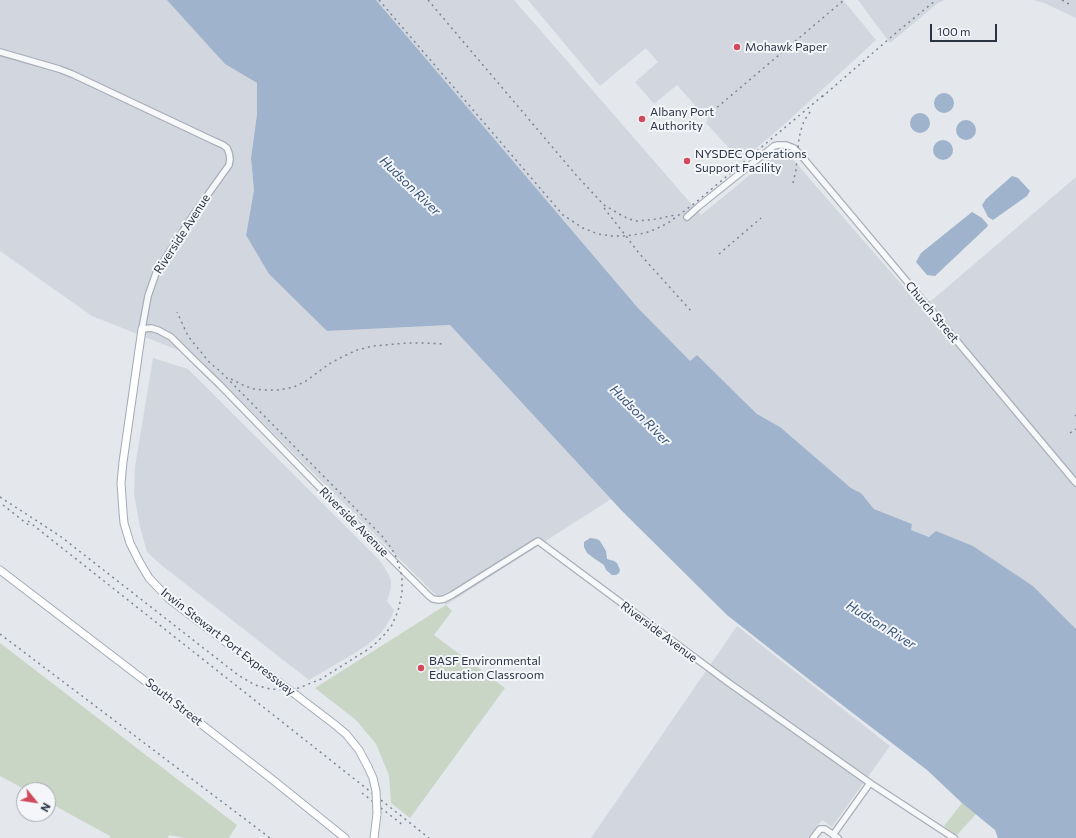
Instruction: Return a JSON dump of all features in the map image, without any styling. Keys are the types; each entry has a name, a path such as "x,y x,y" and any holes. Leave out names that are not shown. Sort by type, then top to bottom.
{"main road":[{"name":"Irwin Stewart Port Expressway","path":"142,329 121,482 123,512 130,543 144,569 169,599 346,734 359,750 373,778 376,791 377,814 373,835"},
{"name":"South Street","path":"0,570 88,636 345,838"}],"street":[{"name":"Riverside Avenue","path":"0,52 72,74 223,145 226,148 230,159 228,165 156,273 148,296 142,329 151,328 171,337 399,567 433,599 444,599 452,595 538,541 712,671 870,783 954,838"},
{"name":"Church Street","path":"688,216 774,146 786,145 794,148 1076,483"},
{"path":"813,838 820,829 825,829 835,836 870,783"}],"shaded area":[{"path":"0,0 199,0 225,64 257,83 257,114 251,158 254,190 246,234 327,331 450,325 611,499 446,605 198,358 92,316 0,251"},
{"path":"376,0 514,0 701,215 783,148 915,300 931,301 1076,177 1076,629 1033,586 973,546 929,537 910,530 912,524 874,509 861,493 851,488 780,427 757,414 697,355 690,362 638,308"},
{"path":"528,0 843,0 876,40 787,122 741,161 706,123 708,120 677,85 654,104 635,82 658,62 646,48 600,86"},
{"path":"858,0 945,0 938,3 890,43"},
{"path":"1034,0 1076,0 1076,18 1044,3"},
{"path":"153,358 188,369 381,562 391,581 391,588 387,601 394,610 382,632 371,642 309,680 160,564 147,552 140,527 134,494 135,467"},
{"path":"737,626 890,746 832,827 822,820 808,838 591,838"}],"green space":[{"path":"446,605 452,611 434,635 505,688 410,818 391,803 389,775 376,744 356,720 315,688"},
{"path":"0,643 237,825 229,838 185,838 169,835 168,838 110,838 110,836 56,806 56,782 16,782 16,785 0,776"},
{"path":"962,803 976,814 956,836 944,826"}],"water":[{"name":"Hudson River","path":"167,0 376,0 638,308 690,361 697,355 757,414 780,427 851,488 861,493 874,509 912,524 911,530 929,537 936,531 973,546 1033,586 1076,629 1076,838 998,838 995,830 962,803 927,770 727,615 622,511 450,325 327,331 269,274 246,235 254,190 251,158 257,114 257,83 225,64"},
{"path":"944,93 951,96 954,103 951,110 944,113 937,110 934,103 937,96"},
{"path":"916,113 924,113 930,119 930,127 924,133 916,133 910,127 910,119"},
{"path":"966,120 973,123 976,130 973,137 966,140 959,137 956,130 959,123"},
{"path":"943,140 950,143 953,150 950,157 943,160 936,157 933,150 936,143"},
{"path":"1012,176 1018,178 1030,191 1027,196 993,220 988,217 982,205 986,199"},
{"path":"972,212 982,218 988,225 987,227 935,276 927,275 916,262 921,253"},
{"path":"590,538 600,541 606,551 607,559 617,563 620,570 619,573 612,575 606,570 604,565 587,553 584,547 584,542"}],"railway":[{"path":"379,0 563,215 583,228 598,234 626,236 645,233 668,223 695,203 826,93"},
{"path":"428,0 576,175 604,205 629,219 637,221 675,215"},
{"path":"708,115 844,0"},
{"path":"822,97 936,0"},
{"path":"1062,0 1069,4"},
{"path":"793,183 801,130 804,121 812,109"},
{"path":"604,208 638,252 692,312"},
{"path":"719,254 761,218"},
{"path":"0,497 60,536 238,675 255,685 270,689 286,690 299,688 321,679 367,650 385,634 392,625 398,611 402,593 402,576 395,554 382,536 352,505 220,371 210,363 188,336 177,312"},
{"path":"231,379 254,389 279,390 294,387 306,381 329,364 357,350 373,346 407,343 445,344"},
{"path":"1070,433 1076,429"},
{"path":"3,505 31,527"},
{"path":"28,521 429,838"},
{"path":"0,634 270,838"},
{"path":"362,793 404,826"}],"place":[{"name":"Mohawk Paper","path":"737,47"},
{"name":"Albany Port Authority","path":"642,119"},
{"name":"NYSDEC Operations Support Facility","path":"687,161"},
{"name":"BASF Environmental Education Classroom","path":"421,668"}]}
